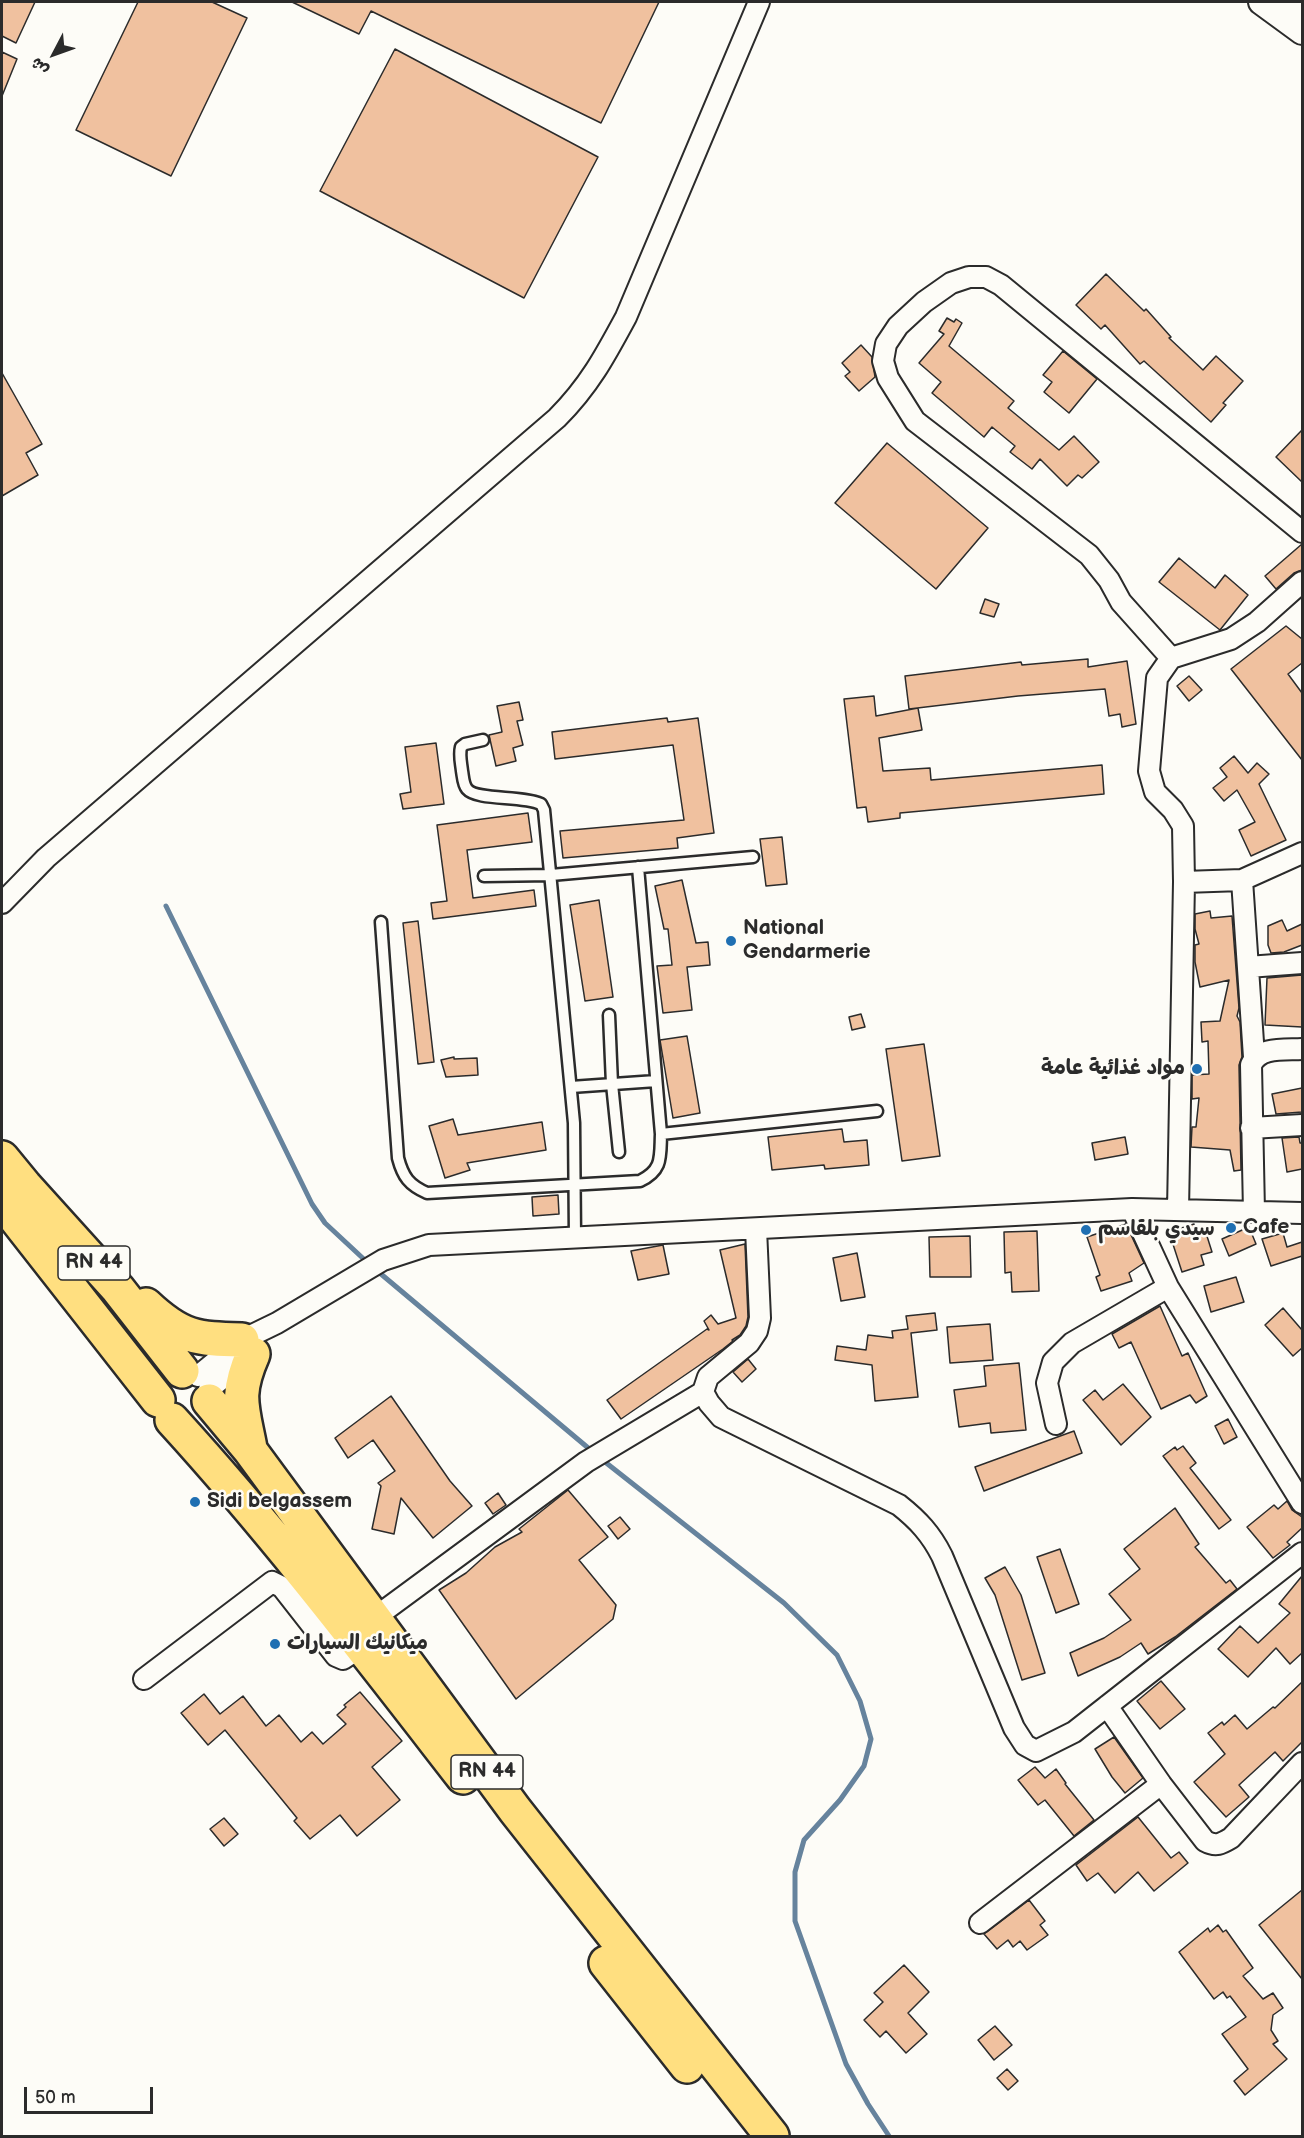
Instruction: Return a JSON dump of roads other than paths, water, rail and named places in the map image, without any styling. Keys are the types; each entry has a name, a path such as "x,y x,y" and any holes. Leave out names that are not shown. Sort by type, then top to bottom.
{"highway":[{"name":"RN 44","path":"2,1158 200,1384 250,1450 368,1633 644,2012 743,2136"},
{"name":"RN 44","path":"2,1201 165,1410 224,1478 368,1633 515,1810 772,2136"},
{"path":"118,1289 143,1302 179,1332 248,1347 240,1396 250,1450"},
{"path":"167,1377 200,1384 204,1414 197,1419 180,1423 165,1410 158,1391 167,1377"}],"street":[{"path":"2,903 46,858 579,396 601,363 626,317 759,2"},
{"path":"1261,2 1302,32"},
{"path":"1293,2 1302,9"},
{"path":"1171,658 1121,602 1109,580 1089,555 915,421 888,378 883,361 885,344 898,326 924,302 951,283 969,277 986,277 1001,285 1302,532"},
{"path":"1178,1210 1183,826 1173,810 1155,792 1149,771 1157,678 1171,658 1231,639 1257,622 1302,582"},
{"path":"1184,882 1242,880 1302,852"},
{"path":"1242,880 1254,1057 1250,1073 1254,1212"},
{"path":"1248,968 1302,963"},
{"path":"1254,1057 1272,1050 1302,1049"},
{"path":"1251,1128 1302,1125"},
{"path":"1132,1209 1168,1287 1302,1503"},
{"path":"200,1384 277,1323 383,1260 429,1245 1132,1209 1302,1213"},
{"path":"144,1678 272,1582 282,1587 336,1656 344,1659 368,1633 586,1462 703,1392 708,1377 749,1343 757,1332 760,1318 756,1229"},
{"path":"1056,1424 1047,1383 1053,1362 1072,1343 1168,1287"},
{"path":"703,1392 721,1417 899,1505 916,1518 932,1536 942,1556 1014,1728 1025,1745 1036,1751 1074,1732 1302,1554"},
{"path":"1107,1706 1161,1784 1205,1840 1213,1845 1219,1845 1231,1838 1302,1762"},
{"path":"980,1923 1161,1784"}],"lane":[{"path":"483,740 461,747 464,784 472,793 481,796 524,798 541,804 544,810 574,1123 574,1238"},
{"path":"484,876 551,874 753,857"},
{"path":"381,922 398,1158 403,1176 415,1188 427,1193 640,1181 651,1176 658,1167 661,1134 638,867"},
{"path":"609,1015 612,1084 619,1152"},
{"path":"571,1087 656,1081"},
{"path":"661,1134 877,1111"}],"waterway":[{"path":"166,906 312,1204 325,1223 368,1263"},
{"path":"375,1269 593,1452"},
{"path":"600,1458 784,1603 837,1655 860,1701 871,1739 864,1766 840,1800 804,1840 795,1872 795,1921 846,2064 889,2136"}],"place":[{"name":"National Gendarmerie","path":"731,941"},
{"name":"مواد غذائية عامة","path":"1197,1069"},
{"name":"Cafe","path":"1231,1228"},
{"name":"سيدي بلقاسم","path":"1086,1230"},
{"name":"Sidi belgassem","path":"195,1502"},
{"name":"ميكانيك السيارات","path":"275,1644"}]}
